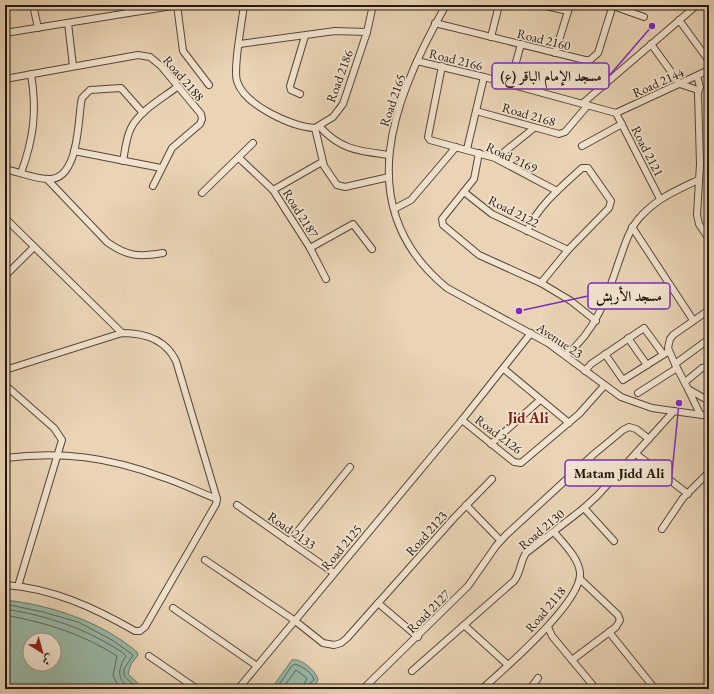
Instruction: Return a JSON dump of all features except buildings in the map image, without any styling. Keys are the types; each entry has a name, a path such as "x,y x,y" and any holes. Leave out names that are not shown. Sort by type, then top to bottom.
{"street":[{"path":"33,5 38,28"},
{"path":"127,14 130,5"},
{"path":"5,33 177,5 183,51 209,85"},
{"path":"244,5 236,70 237,82 244,93 259,106 283,120 302,127 317,127 345,147 357,151 389,155"},
{"name":"Road 2186","path":"317,127 338,112 343,104 367,32 373,5"},
{"name":"Road 2165","path":"394,209 389,177 389,155 397,114 417,61 446,5"},
{"path":"491,37 499,5"},
{"path":"541,5 569,8 555,53"},
{"path":"586,104 651,44 697,5"},
{"name":"Road 2160","path":"436,23 585,60 593,59 598,53 613,6 644,17"},
{"path":"679,20 709,62"},
{"path":"68,23 73,66"},
{"name":"Road 2186","path":"240,44 343,31 367,32"},
{"path":"300,94 291,90 290,86 305,36"},
{"path":"510,84 521,44"},
{"path":"651,44 680,84 698,90"},
{"name":"Road 2188","path":"5,79 138,55 150,57 161,66 201,114 202,119 200,124 172,148 161,168"},
{"name":"Road 2166","path":"417,61 442,66 616,113"},
{"name":"Road 2169","path":"442,66 428,139 432,142 467,149 495,158 557,191"},
{"path":"698,90 708,71"},
{"name":"Road 2144","path":"616,113 708,71"},
{"path":"22,173 31,142 35,117 35,100 31,74"},
{"path":"467,149 484,77"},
{"path":"694,78 698,90 700,164 697,215 699,224 709,239"},
{"path":"123,161 131,128 143,114 177,87"},
{"path":"5,169 47,179 54,179 65,173 74,151 80,103 86,93 90,90 121,88 143,114"},
{"name":"Road 2168","path":"476,110 534,128 562,134 586,104"},
{"name":"Road 2121","path":"616,113 660,199"},
{"path":"582,146 622,124"},
{"path":"317,127 322,162 333,180 340,187 389,177"},
{"path":"504,152 534,128"},
{"path":"202,193 253,143"},
{"path":"394,209 411,200 456,148"},
{"path":"74,151 161,168 153,186"},
{"path":"479,153 477,173 442,219 443,225 479,255 541,283 571,301 596,321"},
{"name":"Road 2187","path":"239,158 273,190 310,248 326,279"},
{"name":"Road 2187","path":"273,190 322,162"},
{"path":"527,230 534,217 557,191 585,167 610,199 611,203 609,208 568,250 541,283"},
{"path":"47,179 107,242 116,248 135,256 163,253"},
{"path":"566,355 582,341 596,321 632,227 642,215 660,199 698,180"},
{"name":"Road 2122","path":"464,192 492,214 568,250"},
{"name":"Avenue 23","path":"394,209 412,252 434,277 462,298 531,333 566,355 604,386 630,401 662,410 709,416"},
{"path":"5,218 122,333"},
{"name":"Road 2187","path":"310,248 353,224 372,249"},
{"path":"632,227 693,320"},
{"path":"5,276 34,247"},
{"path":"605,354 622,380 666,353 670,339 693,320 709,310"},
{"path":"585,370 605,354 645,328 676,366 700,414"},
{"path":"5,370 122,333 140,334 155,339 172,353 176,361 217,499 216,504 181,566 145,627 140,631 135,631 91,607 49,593 18,586 5,585"},
{"name":"Road 2126","path":"531,333 504,369 462,420 514,462 521,463 569,423 604,386"},
{"path":"628,338 647,365"},
{"path":"638,393 676,366 709,339"},
{"path":"685,382 702,368 709,366"},
{"path":"504,369 569,423"},
{"path":"5,385 57,431 62,440 18,586"},
{"path":"688,389 709,401"},
{"path":"491,444 540,400"},
{"path":"660,425 662,410"},
{"name":"Road 2130","path":"412,671 514,581 519,574 524,556 584,508 636,454 660,425 674,411"},
{"name":"Road 2125","path":"238,689 462,420"},
{"name":"Road 2127","path":"363,689 418,637 473,580 500,540 566,478 626,428 633,427 649,439"},
{"path":"5,458 58,454 94,458 146,471 217,499"},
{"path":"636,454 688,494"},
{"path":"290,542 350,467"},
{"path":"662,529 688,494 709,472"},
{"name":"Road 2123","path":"294,620 323,643 334,645 344,641 466,505 492,479"},
{"name":"Road 2133","path":"237,505 334,573"},
{"path":"466,505 500,540"},
{"path":"584,508 614,541"},
{"name":"Road 2118","path":"482,689 548,627 575,590 580,579 577,563 554,532"},
{"path":"205,560 294,620"},
{"path":"572,660 620,623 618,615 580,579"},
{"path":"378,603 418,637"},
{"path":"173,608 257,666"},
{"path":"464,625 508,665"},
{"path":"548,627 552,636 596,689"},
{"path":"609,632 655,689"},
{"path":"149,656 197,689"},
{"path":"530,689 538,678"}],"water":[{"path":"5,600 22,602 58,611 92,624 123,641 137,652 138,655 131,664 128,674 144,689 5,689"},
{"path":"292,660 299,661 311,669 318,679 316,684 312,687 298,690 271,689"}],"place":[{"name":"مسجد الإمام الباقر (ع)","path":"652,26"},
{"name":"مسجد الأربش","path":"519,311"},
{"name":"Matam Jidd Ali","path":"679,403"}],"district":[{"name":"Jid Ali","path":"528,418"}]}
